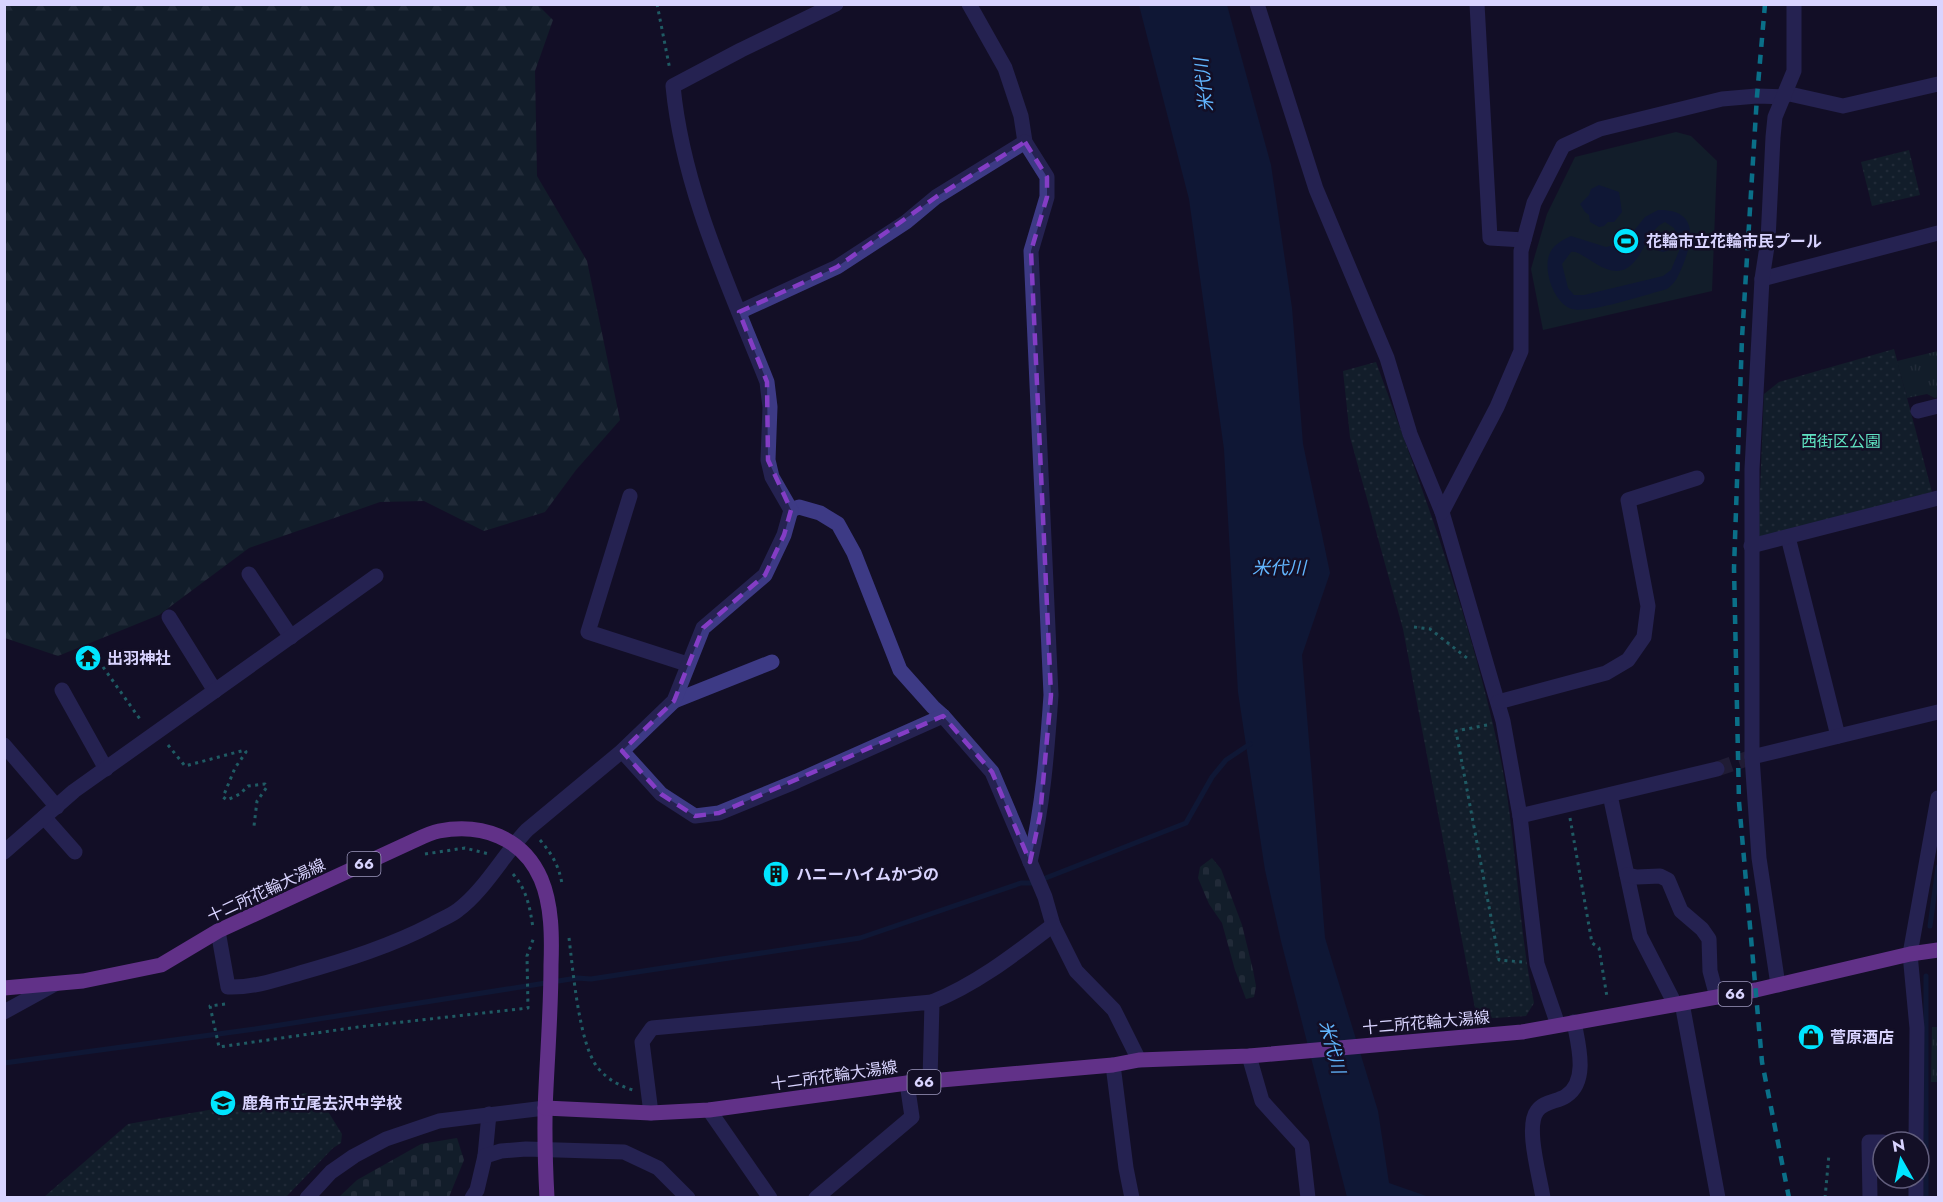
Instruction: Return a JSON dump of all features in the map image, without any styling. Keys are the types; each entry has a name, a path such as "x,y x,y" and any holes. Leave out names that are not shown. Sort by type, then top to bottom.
{"main road":[{"name":"十二所花輪大湯線","path":"4,988 84,981 161,965 218,931 438,831 468,829 496,834 514,843"},
{"path":"514,843 541,878 548,905 552,938 545,1108 547,1197"},
{"name":"十二所花輪大湯線","path":"545,1108 651,1113 709,1110 907,1083 1113,1065 1139,1060 1249,1056 1522,1032 1778,985 1910,954 1938,950"}],"street":[{"path":"674,701 703,628 765,575 784,535 791,510 772,477 768,460 770,407 767,382 700,213 676,113 673,87 741,50 836,4"},
{"path":"969,4 1005,68 1021,116 1025,142 1047,177 1047,197 1031,251 1051,695 1041,805 1030,862"},
{"path":"1257,4 1316,189 1386,358 1410,434 1442,512 1503,721 1520,816 1538,964 1558,1025"},
{"path":"1477,4 1490,238 1524,240"},
{"path":"1778,985 1759,858 1752,757 1752,469 1762,279 1768,240 1775,117 1794,71 1794,4"},
{"path":"1442,512 1497,407 1521,351 1521,251 1534,203 1563,146 1600,129 1722,99 1784,95 1843,106 1938,84"},
{"path":"739,312 837,267 906,222 936,197 1025,142"},
{"path":"1762,279 1938,233"},
{"path":"1918,411 1938,406"},
{"path":"1498,702 1606,673 1628,660 1644,637 1648,606 1628,500 1697,478"},
{"path":"630,496 588,632 687,664"},
{"path":"1751,546 1938,500"},
{"path":"791,510 799,507 819,513 838,524 854,553 900,670 992,772 1045,897 1053,925 1076,971 1114,1010 1139,1060"},
{"path":"1788,537 1838,736"},
{"path":"249,574 291,637"},
{"path":"4,852 44,817 106,769 376,576"},
{"path":"169,617 215,691"},
{"path":"218,931 228,987 261,984 340,962 406,939 458,910 488,878 514,843 527,830 622,751 674,701 772,662"},
{"path":"62,690 106,769"},
{"path":"1752,757 1938,712"},
{"path":"622,751 661,794 695,816 718,813 943,716"},
{"path":"4,745 57,807"},
{"path":"1520,816 1717,769"},
{"path":"1610,795 1640,936 1678,1004 1718,1197"},
{"path":"1916,1130 1917,1028 1910,954 1938,798"},
{"path":"44,817 75,852"},
{"path":"1627,875 1660,876 1668,880 1681,911 1702,929 1709,939 1710,971 1717,997"},
{"path":"651,1113 642,1042 652,1028 932,1002 948,996 1001,965 1053,925"},
{"path":"4,1012 55,984"},
{"path":"930,1081 932,1002"},
{"path":"1543,1197 1532,1127 1537,1110 1550,1101 1566,1097 1577,1084 1580,1058 1574,1022"},
{"path":"1249,1056 1262,1101 1302,1145 1308,1197"},
{"path":"1113,1065 1126,1168 1132,1197"},
{"path":"816,1197 912,1117 907,1083"},
{"path":"307,1197 331,1172 354,1156 386,1139 439,1121 545,1108"},
{"path":"709,1110 770,1197"},
{"path":"472,1197 477,1190 485,1156 489,1114"},
{"path":"1870,1197 1869,1142 1871,1142"},
{"path":"485,1156 501,1151 624,1152 658,1168 688,1197"}],"path":[{"path":"657,4 673,87"},
{"path":"1414,627 1430,629 1472,661"},
{"path":"103,667 154,734 185,766 245,750 223,797 227,800 240,794 248,786 265,784 267,788 257,801 254,826"},
{"path":"1503,721 1456,731 1499,960 1538,964"},
{"path":"1568,805 1592,944 1599,948 1607,997"},
{"path":"210,1006 219,1047 358,1027 528,1008 527,956 534,936 529,902 520,882 492,855 465,848 425,855"},
{"path":"570,950 587,1047 598,1068 617,1085 649,1095"},
{"path":"1825,1197 1830,1154"}],"highlighted area":[{"path":"1025,142 1047,177 1047,197 1031,251 1051,695 1040,816 1030,862 992,772 943,716 719,813 695,816 661,794 622,751 674,701 703,628 765,575 784,535 791,510 768,460 767,382 739,312 837,267 936,197"}],"green space":[{"path":"5,5 538,5 553,20 535,71 537,176 587,261 620,420 576,470 545,512 484,531 424,501 380,502 249,548 159,615 58,656 5,638"},
{"name":"花輪市立花輪市民プール","path":"1676,132 1691,136 1717,161 1712,291 1543,330 1531,269 1547,214 1575,157"},
{"path":"1909,150 1920,195 1872,206 1861,162"},
{"name":"西街区公園","path":"1894,349 1932,492 1758,540 1764,394 1779,382"},
{"path":"1938,351 1938,397 1927,394 1907,398 1897,361"},
{"path":"1376,362 1445,557 1489,706 1506,787 1528,972 1534,1003 1526,1016 1477,1019 1403,629 1350,437 1343,371"},
{"path":"1212,858 1221,869 1242,925 1256,986 1254,997 1246,999 1222,923 1209,904 1198,878 1200,867"},
{"path":"1932,1027 1938,1027 1938,1082 1931,1082"},
{"path":"306,1093 319,1097 342,1134 341,1143 333,1148 286,1197 44,1197 128,1124"},
{"path":"457,1138 464,1160 449,1197 339,1197 357,1180 421,1144"}],"water":[{"name":"米代川","path":"1139,5 1227,5 1271,165 1292,308 1303,444 1330,573 1302,655 1325,938 1378,1111 1389,1183 1429,1197 1347,1197 1281,941 1265,870 1238,692 1224,449 1189,199"},
{"path":"1599,185 1619,192 1622,212 1614,222 1608,222 1599,227 1590,222 1589,215 1580,204 1589,195 1591,189"},
{"path":"1658,210 1671,211 1680,214 1689,227 1687,255 1679,275 1670,287 1591,309 1580,310 1566,306 1555,293 1549,276 1548,260 1554,247 1571,236 1606,247 1622,243 1624,236 1632,233 1645,217","holes":["1665,222 1674,228 1679,239 1679,251 1671,270 1663,276 1584,295 1574,295 1568,288 1562,264 1571,252 1580,254 1603,268 1617,271 1632,264 1658,227"]},
{"path":"1663,232 1670,235 1673,242 1670,249 1663,252 1656,249 1653,242 1656,235"}],"waterway":[{"path":"4,1063 255,1029 577,978 591,979 860,938 1021,883 1033,883 1186,823 1212,777 1226,760 1250,744"},
{"path":"1930,926 1938,867"},
{"path":"1926,976 1926,1198"}],"tunnel":[{"path":"1717,769 1752,757"}],"railway":[{"path":"1765,4 1742,338 1734,568 1739,802 1762,1062 1789,1198"}],"place":[{"name":"花輪市立花輪市民プール","path":"1626,241"},
{"name":"出羽神社","path":"88,658"},
{"name":"ハニーハイムかづの","path":"776,874"},
{"name":"菅原酒店","path":"1811,1037"},
{"name":"鹿角市立尾去沢中学校","path":"223,1103"}]}
